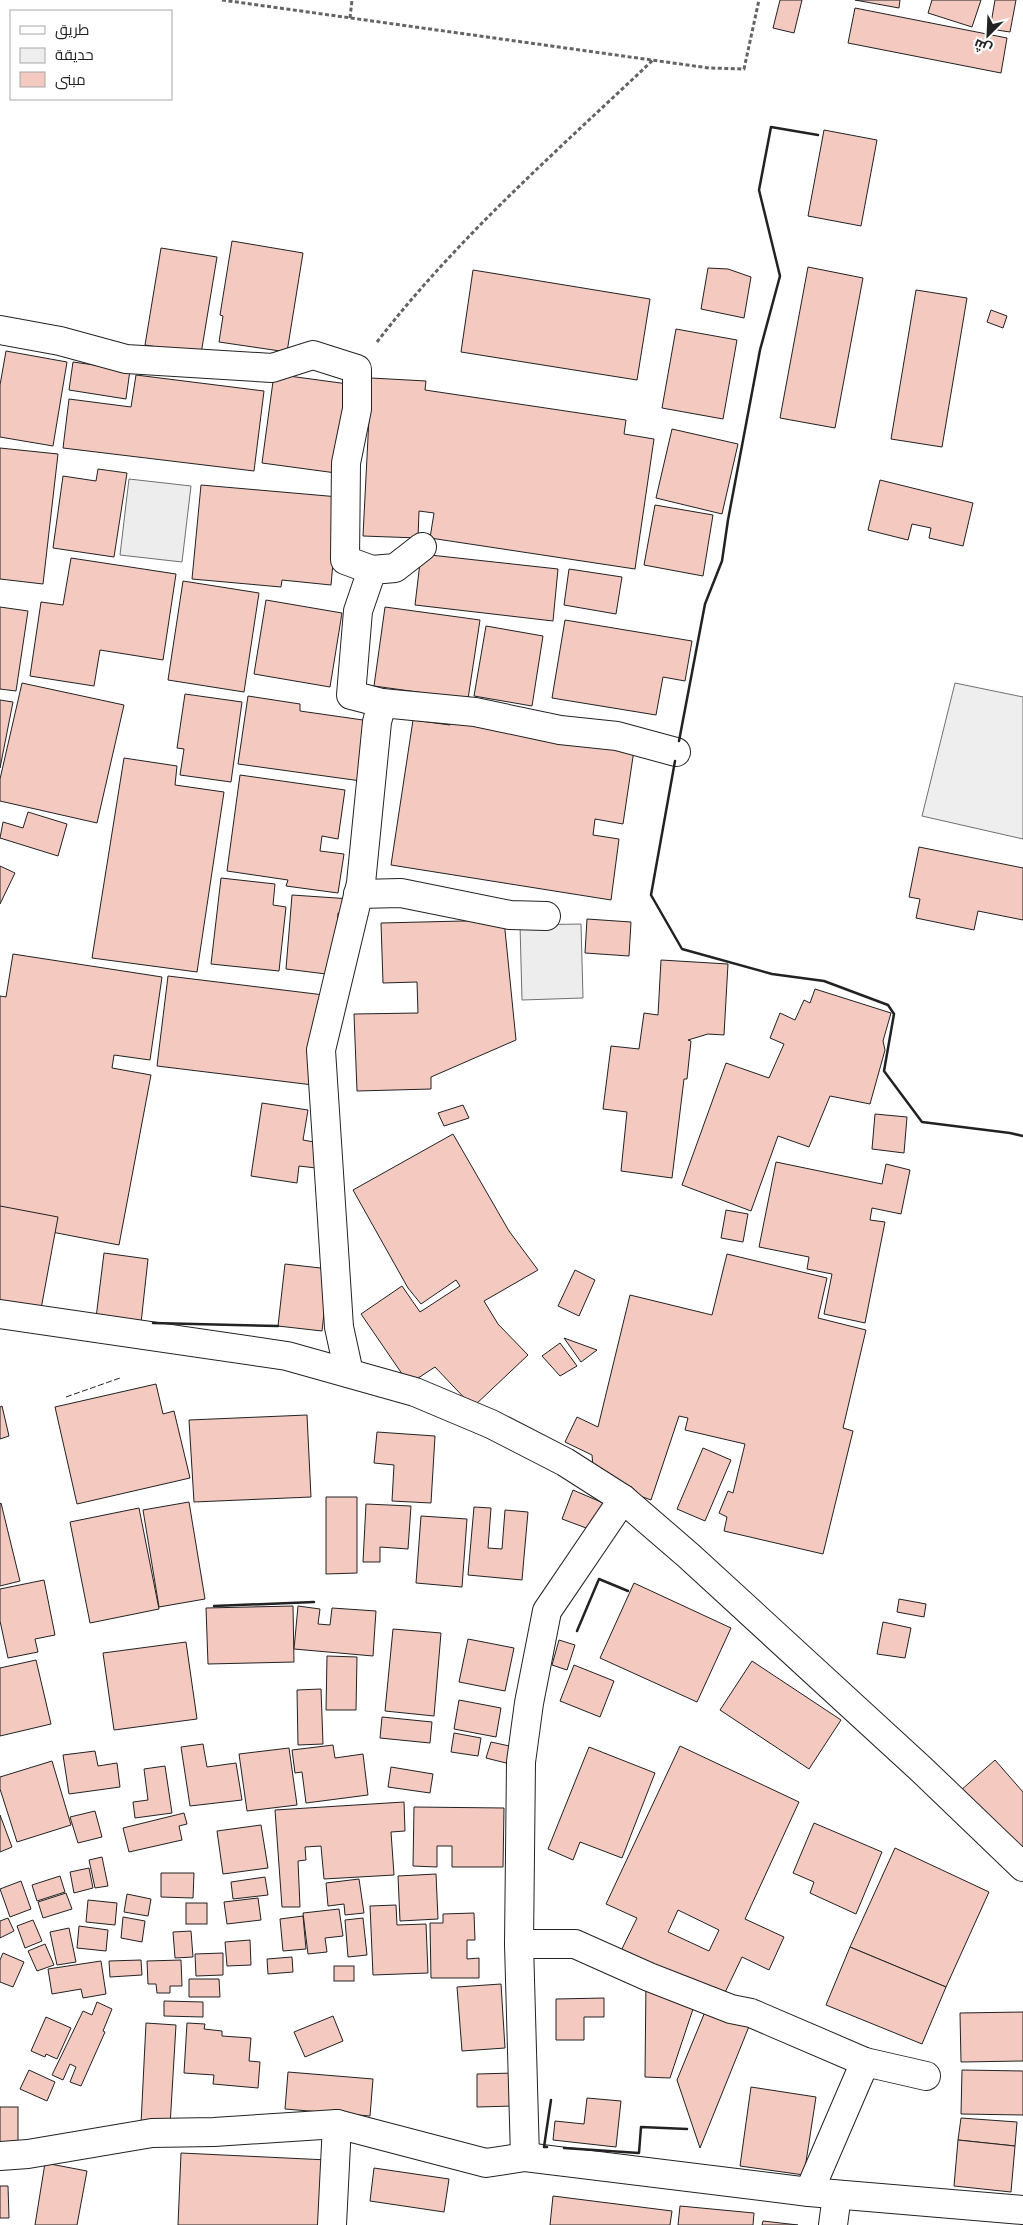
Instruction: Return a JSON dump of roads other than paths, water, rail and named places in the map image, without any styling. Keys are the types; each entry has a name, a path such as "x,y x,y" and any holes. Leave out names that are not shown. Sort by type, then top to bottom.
{"street":[{"path":"0,330 60,341 126,360 272,368 313,356 357,369 356,409 346,464 344,506 345,560 372,570 395,568 422,547"},
{"path":"372,570 358,611 351,695 382,703 475,712 560,730 617,736 676,752"},
{"path":"349,1373 338,1327 322,1050 361,883 377,722 382,703"},
{"path":"358,894 401,893 510,915 546,916"},
{"path":"0,1314 287,1356 415,1392 491,1424 565,1462 623,1500 689,1556 921,1769 1023,1867"},
{"path":"525,2157 518,1944 521,1762 529,1703 547,1611 623,1500"},
{"path":"518,1944 575,1944 649,1977 722,2006 751,2013 865,2062 926,2076"},
{"path":"809,2192 865,2062"},
{"path":"332,2225 337,2124"},
{"path":"0,2156 28,2154 152,2133 214,2132 337,2124 486,2163 525,2157 837,2195 913,2213 1023,2210"},
{"path":"833,2225 837,2195"}]}
